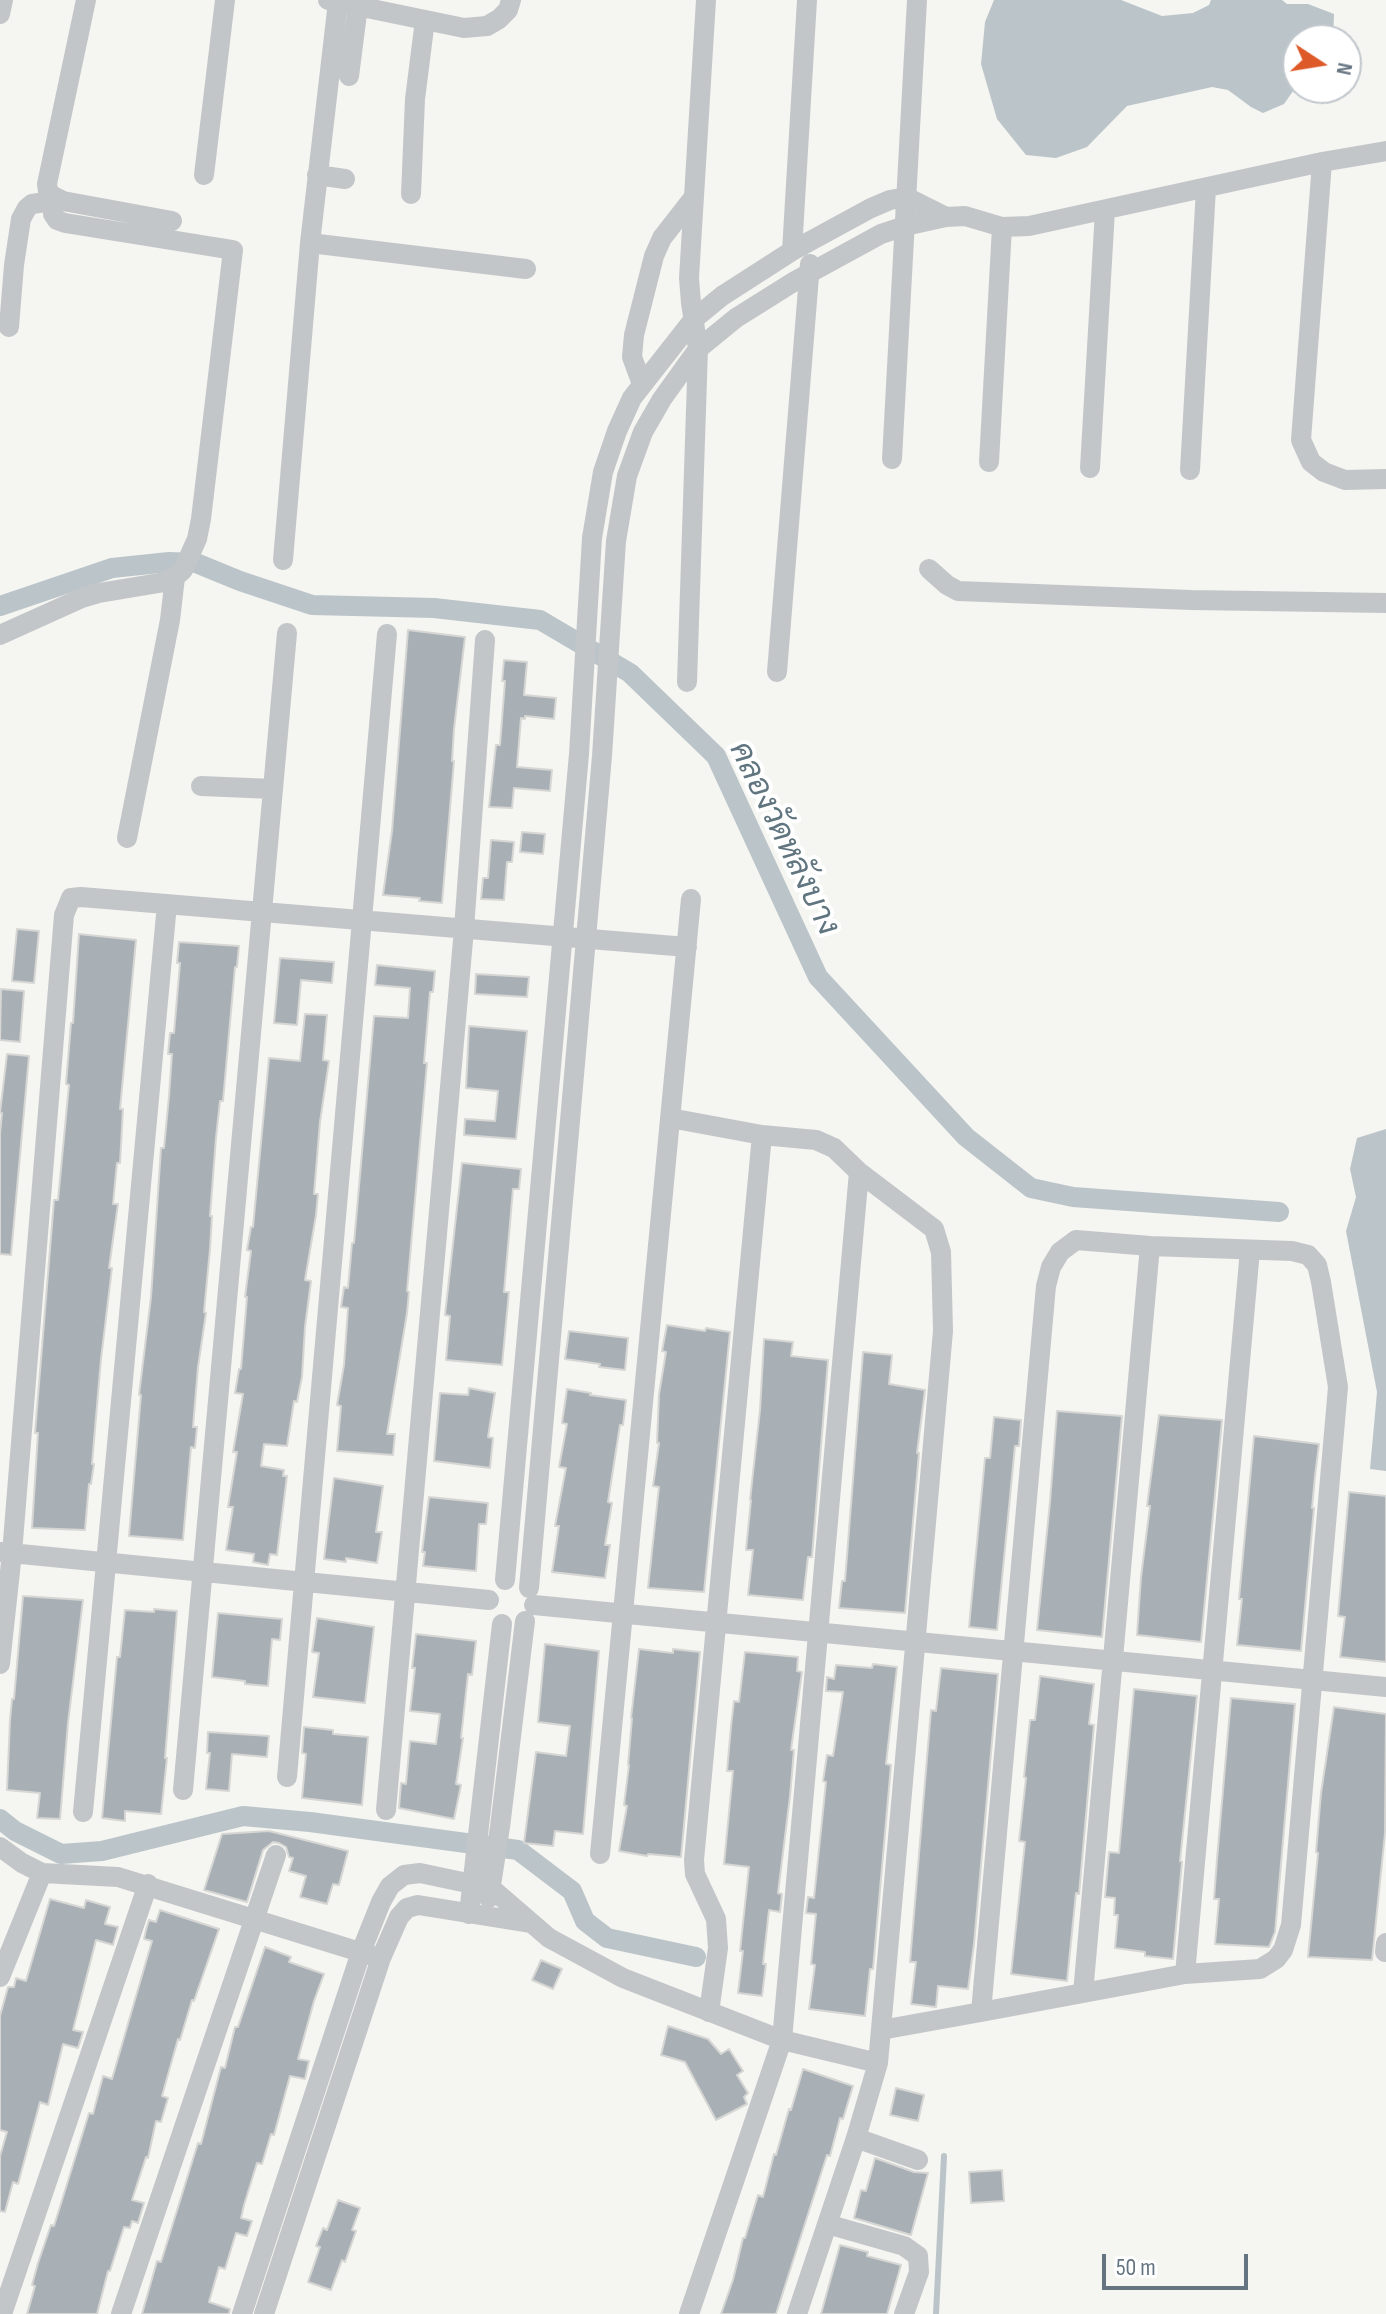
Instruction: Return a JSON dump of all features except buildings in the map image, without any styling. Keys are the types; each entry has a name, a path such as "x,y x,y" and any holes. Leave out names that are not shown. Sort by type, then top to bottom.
{"street":[{"path":"0,14 3,0"},
{"path":"86,0 47,184 53,198 53,214 65,223 233,250 197,539 179,574 127,838"},
{"path":"204,175 225,0"},
{"path":"341,3 464,28 487,26 508,10 511,0"},
{"path":"687,682 698,349 689,278 706,0"},
{"path":"792,251 807,0"},
{"path":"892,459 917,0"},
{"path":"341,3 349,76"},
{"path":"283,560 317,175 341,3"},
{"path":"411,194 415,99 425,20"},
{"path":"478,1916 529,1605 602,756 610,599 627,476 643,432 698,349 736,318 881,234 946,217 965,216 1002,227 1029,226 1386,151"},
{"path":"1322,162 1301,440 1311,462 1324,472 1345,480 1386,479"},
{"path":"317,175 345,179"},
{"path":"1190,470 1206,188"},
{"path":"642,384 634,367 633,346 654,256 662,238 694,197"},
{"path":"505,1580 579,754 592,538 603,472 632,398 694,319 722,296 811,240 890,200 906,197 946,217"},
{"path":"9,327 21,219 32,204 53,198 172,221"},
{"path":"1090,468 1105,210"},
{"path":"989,462 1002,227"},
{"path":"777,672 811,240"},
{"path":"310,243 526,269"},
{"path":"592,538 616,541"},
{"path":"929,569 958,591 1191,600 1386,603"},
{"path":"0,635 82,598 165,582 179,574"},
{"path":"183,1790 287,633"},
{"path":"287,1777 387,634"},
{"path":"386,1810 464,929 485,640"},
{"path":"576,784 599,784"},
{"path":"201,786 273,789"},
{"path":"0,1664 6,1553 64,915 71,898 687,947"},
{"path":"600,1854 691,899"},
{"path":"83,1812 167,904"},
{"path":"670,1118 762,1135 816,1140 834,1148 859,1172 934,1229 941,1252 943,1331 878,2063 797,2314"},
{"path":"709,2012 718,1948 716,1919 695,1874 694,1860 762,1135"},
{"path":"689,2314 782,2040 859,1172"},
{"path":"881,2030 981,2012 1185,1974 1260,1969 1276,1959 1287,1942 1338,1398 1333,1346 1317,1265 1308,1255 1292,1251 1076,1240 1060,1252 1051,1267 1046,1286 981,2012"},
{"path":"1083,1993 1150,1246"},
{"path":"1185,1974 1250,1250"},
{"path":"533,1263 558,1262"},
{"path":"6,1553 489,1600"},
{"path":"505,1580 518,1581 529,1605 514,1625 502,1624 491,1614 489,1600 494,1588 505,1580"},
{"path":"529,1605 1386,1687"},
{"path":"491,1824 502,1624"},
{"path":"0,1847 42,1873 118,1877 148,1884 381,1958"},
{"path":"121,2314 276,1855"},
{"path":"0,1977 4,1955 42,1873"},
{"path":"264,2314 361,1952 381,1902 390,1886 404,1875 420,1873 482,1886 549,1938 623,1978 782,2040 878,2063"},
{"path":"2,2314 148,1884"},
{"path":"242,2314 399,1917 407,1908 418,1905 530,1923"},
{"path":"1385,1952 1386,1943"},
{"path":"856,2138 918,2160"},
{"path":"827,2224 904,2246 918,2256 919,2272 904,2314"}],"shaded area":[{"path":"994,0 1121,0 1162,16 1193,13 1209,5 1211,0 1282,0 1287,4 1308,4 1334,14 1334,24 1282,24 1284,104 1263,113 1228,90 1212,87 1127,106 1087,147 1056,158 1026,155 997,119 981,64 985,22"},
{"path":"1386,1129 1386,1471 1370,1469 1377,1392 1346,1231 1356,1197 1350,1169 1357,1138"}],"waterway":[{"name":"คลองวัดหลังบาง","path":"0,606 112,568 169,562 196,563 312,605 434,608 540,620 630,673 716,756 818,977 966,1137 1031,1188 1073,1197 1279,1212"},
{"path":"0,1819 15,1831 61,1854 102,1851 243,1816 518,1850 572,1891 585,1921 607,1938 696,1957"},
{"path":"936,2314 944,2156"}]}
